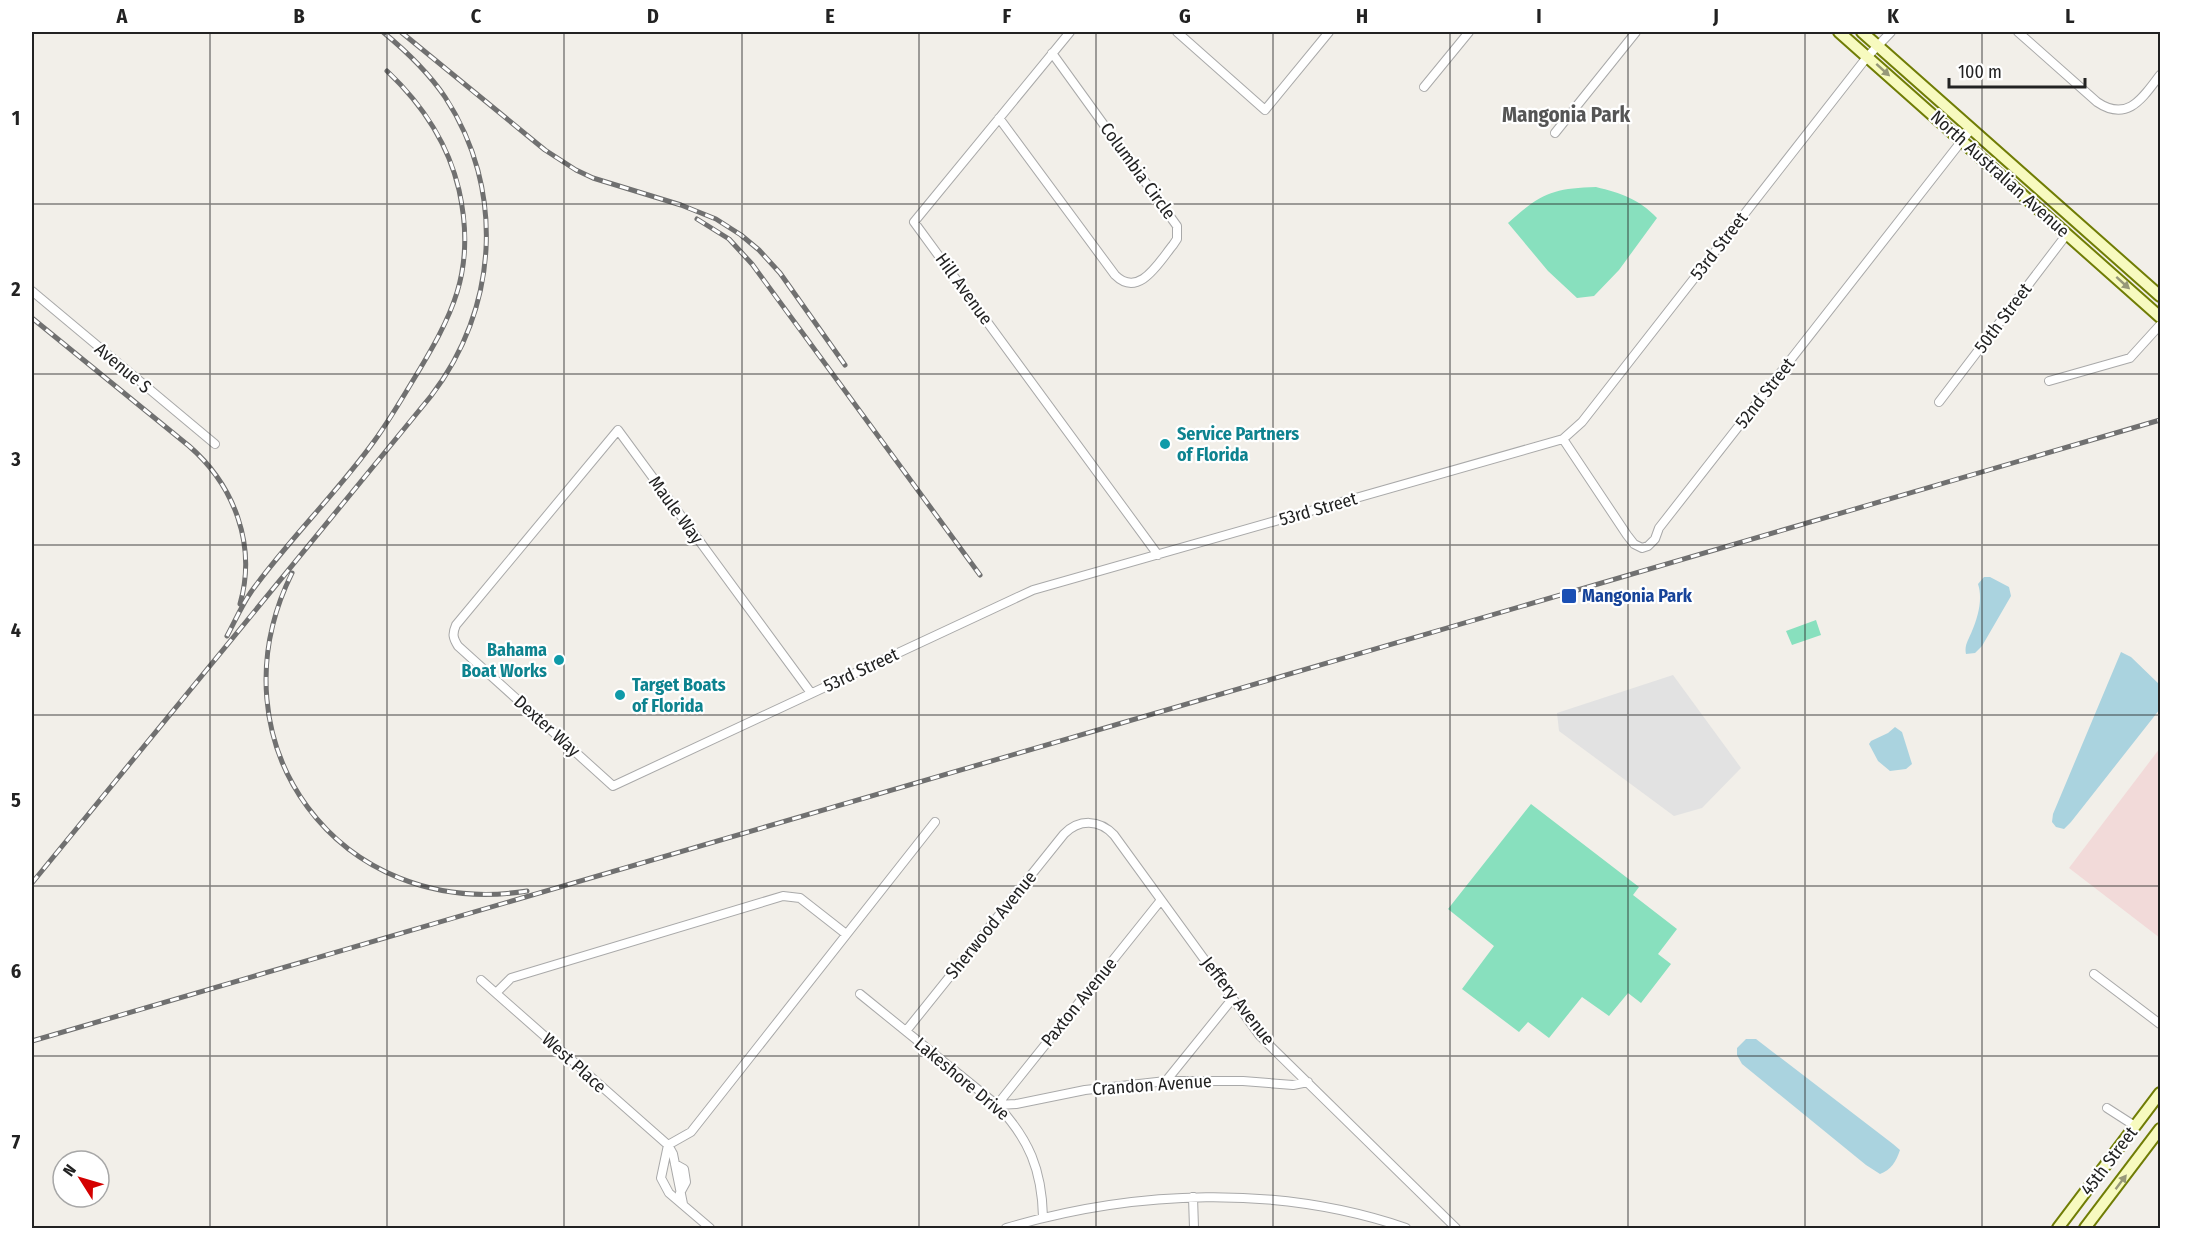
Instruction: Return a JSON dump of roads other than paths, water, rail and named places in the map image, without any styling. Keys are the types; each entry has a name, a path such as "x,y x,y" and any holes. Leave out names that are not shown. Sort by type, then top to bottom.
{"main road":[{"name":"North Australian Avenue","path":"1839,32 2160,317"},
{"name":"North Australian Avenue","path":"1862,32 2160,296"},
{"path":"2102,264 2111,252"},
{"name":"45th Street","path":"2058,1228 2160,1093"},
{"name":"45th Street","path":"2085,1228 2160,1129"}],"street":[{"name":"Hill Avenue","path":"1070,32 914,222 1158,555"},
{"path":"1177,32 1265,110 1329,32"},
{"path":"1424,87 1469,32"},
{"path":"1555,133 1636,32"},
{"name":"53rd Street","path":"1878,46 1882,32"},
{"name":"53rd Street","path":"613,786 1033,590 1563,439 1582,422 1867,57 1891,32"},
{"path":"2018,32 2097,102 2109,109 2124,109 2137,103 2160,75"},
{"name":"Columbia Circle","path":"999,118 1119,280 1132,284 1144,279 1177,239 1177,226 1052,53"},
{"name":"52nd Street","path":"1563,439 1627,536 1634,544 1642,548 1648,546 1659,528 1971,129"},
{"name":"50th Street","path":"1938,402 2067,234"},
{"name":"Avenue S","path":"32,291 215,444"},
{"path":"2049,381 2130,358 2160,325"},
{"name":"Maule Way","path":"537,528 618,430 811,693"},
{"name":"Dexter Way","path":"537,528 456,625 453,638 458,646 613,786"},
{"path":"710,1228 669,1193 661,1178 668,1145 691,1132 935,822"},
{"name":"Jeffery Avenue","path":"1081,823 1096,823 1108,829 1260,1036 1456,1228"},
{"name":"Sherwood Avenue","path":"906,1031 1064,834 1081,823"},
{"path":"496,993 511,978 783,896 800,898 846,934"},
{"name":"Paxton Avenue","path":"997,1105 1161,900"},
{"path":"2094,974 2160,1024"},
{"name":"West Place","path":"481,980 668,1145 675,1164 684,1169 686,1182 680,1193 683,1204"},
{"name":"Lakeshore Drive","path":"860,994 997,1105 1012,1121 1029,1149 1041,1185 1042,1218"},
{"path":"1166,1081 1233,998"},
{"name":"Crandon Avenue","path":"997,1105 1016,1104 1085,1090 1166,1081 1232,1081 1293,1085 1308,1082"},
{"path":"2107,1108 2135,1126"},
{"path":"1194,1197 1194,1228"},
{"path":"1006,1228 1042,1218 1114,1204 1194,1197 1227,1197 1292,1203 1356,1215 1406,1228"}],"water":[{"path":"1984,577 1990,577 2009,587 2011,596 1982,646 1975,653 1966,654 1966,645 1979,608 1978,584"},
{"path":"2121,652 2131,657 2160,685 2160,709 2071,822 2064,829 2056,827 2052,822 2053,814"},
{"path":"1895,727 1902,732 1912,764 1906,769 1890,771 1878,761 1869,744"},
{"path":"1746,1039 1756,1039 1900,1150 1893,1165 1880,1174 1866,1165 1742,1064 1737,1055 1737,1048"}],"railway":[{"path":"32,883 431,396 453,362 470,326 481,288 486,249 485,210 478,171 465,133 445,97 416,62 383,32"},
{"path":"401,32 545,150 576,170 593,178 681,205 716,219 741,235 759,250 780,273 845,365"},
{"path":"227,636 248,597 266,572 345,479 385,426 439,336 457,292 463,269 465,245 464,219 454,173 441,140 432,125 387,71"},
{"path":"697,219 729,239 752,264 980,575"},
{"path":"32,318 189,446 218,479 238,517 243,538 246,560 245,582 240,604"},
{"path":"32,1041 2160,420"},
{"path":"292,573 270,637 267,699 280,756 307,807 348,848 399,878 459,893 527,891"}],"place":[{"name":"Service Partners of Florida","path":"1165,444"},
{"name":"Mangonia Park","path":"1569,596"},
{"name":"Bahama Boat Works","path":"559,660"},
{"name":"Target Boats of Florida","path":"620,695"}],"district":[{"name":"Mangonia Park","path":"1566,115"}]}
